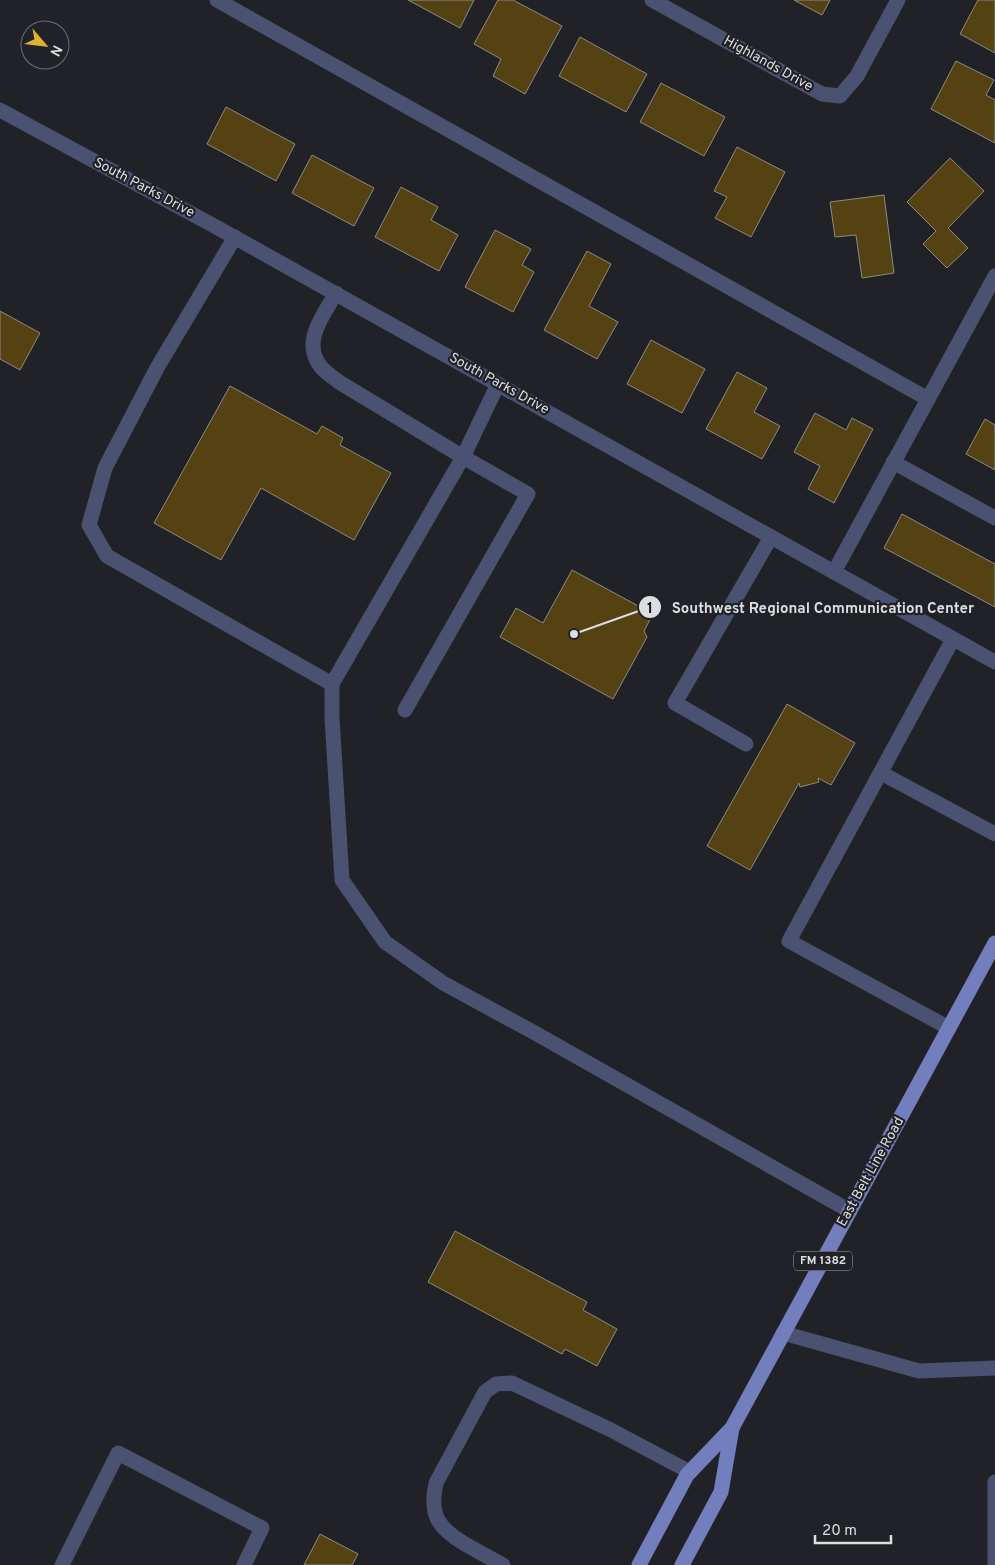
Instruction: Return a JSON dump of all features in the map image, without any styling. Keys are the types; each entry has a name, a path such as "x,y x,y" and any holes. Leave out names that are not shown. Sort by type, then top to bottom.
{"main road":[{"name":"East Belt Line Road","path":"639,1565 690,1472 732,1428 995,944"},
{"name":"East Belt Line Road","path":"682,1565 721,1492 732,1428"}],"street":[{"path":"217,0 928,400"},
{"name":"Highlands Drive","path":"652,0 822,94 840,96 857,76 898,0"},
{"name":"South Parks Drive","path":"0,110 336,293 995,662"},
{"path":"235,237 157,368 105,468 89,525 107,556 332,684"},
{"path":"834,572 995,276"},
{"path":"336,293 314,334 312,348 316,359 323,369 339,382 528,494 405,710"},
{"path":"498,384 463,457 332,684 332,718 342,880 385,942 443,983 536,1033 850,1212"},
{"path":"893,462 995,518"},
{"path":"746,744 675,703 771,537"},
{"path":"949,1028 789,941 953,639"},
{"path":"881,773 995,834"},
{"path":"784,1333 919,1371 995,1368"},
{"path":"502,1565 450,1535 440,1526 434,1512 433,1495 436,1483 485,1392 496,1384 512,1383 611,1430 690,1472"},
{"path":"62,1565 118,1453 262,1528 244,1565"},
{"path":"995,1482 995,1564"}],"building":[{"path":"408,0 474,0 460,28"},
{"path":"498,0 513,0 562,26 525,94 493,76 501,59 474,44"},
{"path":"794,0 830,0 822,15"},
{"path":"978,0 995,0 995,53 960,34"},
{"path":"580,37 647,74 626,112 559,76"},
{"path":"956,61 994,80 986,95 995,100 995,143 931,109"},
{"path":"661,83 725,117 704,156 640,122"},
{"path":"226,107 295,144 276,181 207,144"},
{"path":"737,147 785,172 751,237 715,218 727,197 714,191"},
{"path":"312,155 374,188 354,226 292,193"},
{"path":"950,158 984,191 948,228 968,248 947,268 923,244 936,231 907,202"},
{"path":"401,187 438,207 431,220 458,235 439,271 375,237"},
{"path":"884,195 894,273 862,278 856,235 835,237 830,202"},
{"path":"495,230 531,249 522,265 534,272 513,312 465,287"},
{"path":"587,251 611,264 589,306 618,322 597,359 544,330"},
{"path":"0,311 40,333 20,370 0,359"},
{"path":"651,340 705,369 682,413 627,384"},
{"path":"737,372 767,388 754,412 780,426 762,459 706,429"},
{"path":"230,386 317,434 322,426 343,438 340,445 391,473 354,540 261,488 221,560 154,523"},
{"path":"815,413 846,430 852,418 873,429 834,503 808,489 820,466 794,452"},
{"path":"985,419 995,425 995,470 966,454"},
{"path":"902,514 995,564 995,607 884,548"},
{"path":"572,570 653,614 644,631 647,637 613,699 500,637 516,608 543,623"},
{"path":"787,704 855,743 831,785 818,778 819,782 800,787 799,783 750,870 707,846"},
{"path":"455,1231 587,1302 583,1310 617,1329 597,1366 565,1349 562,1354 428,1282"},
{"path":"320,1534 358,1554 352,1565 304,1565"}],"place":[{"name":"Southwest Regional Communication Center","path":"574,634"}]}
